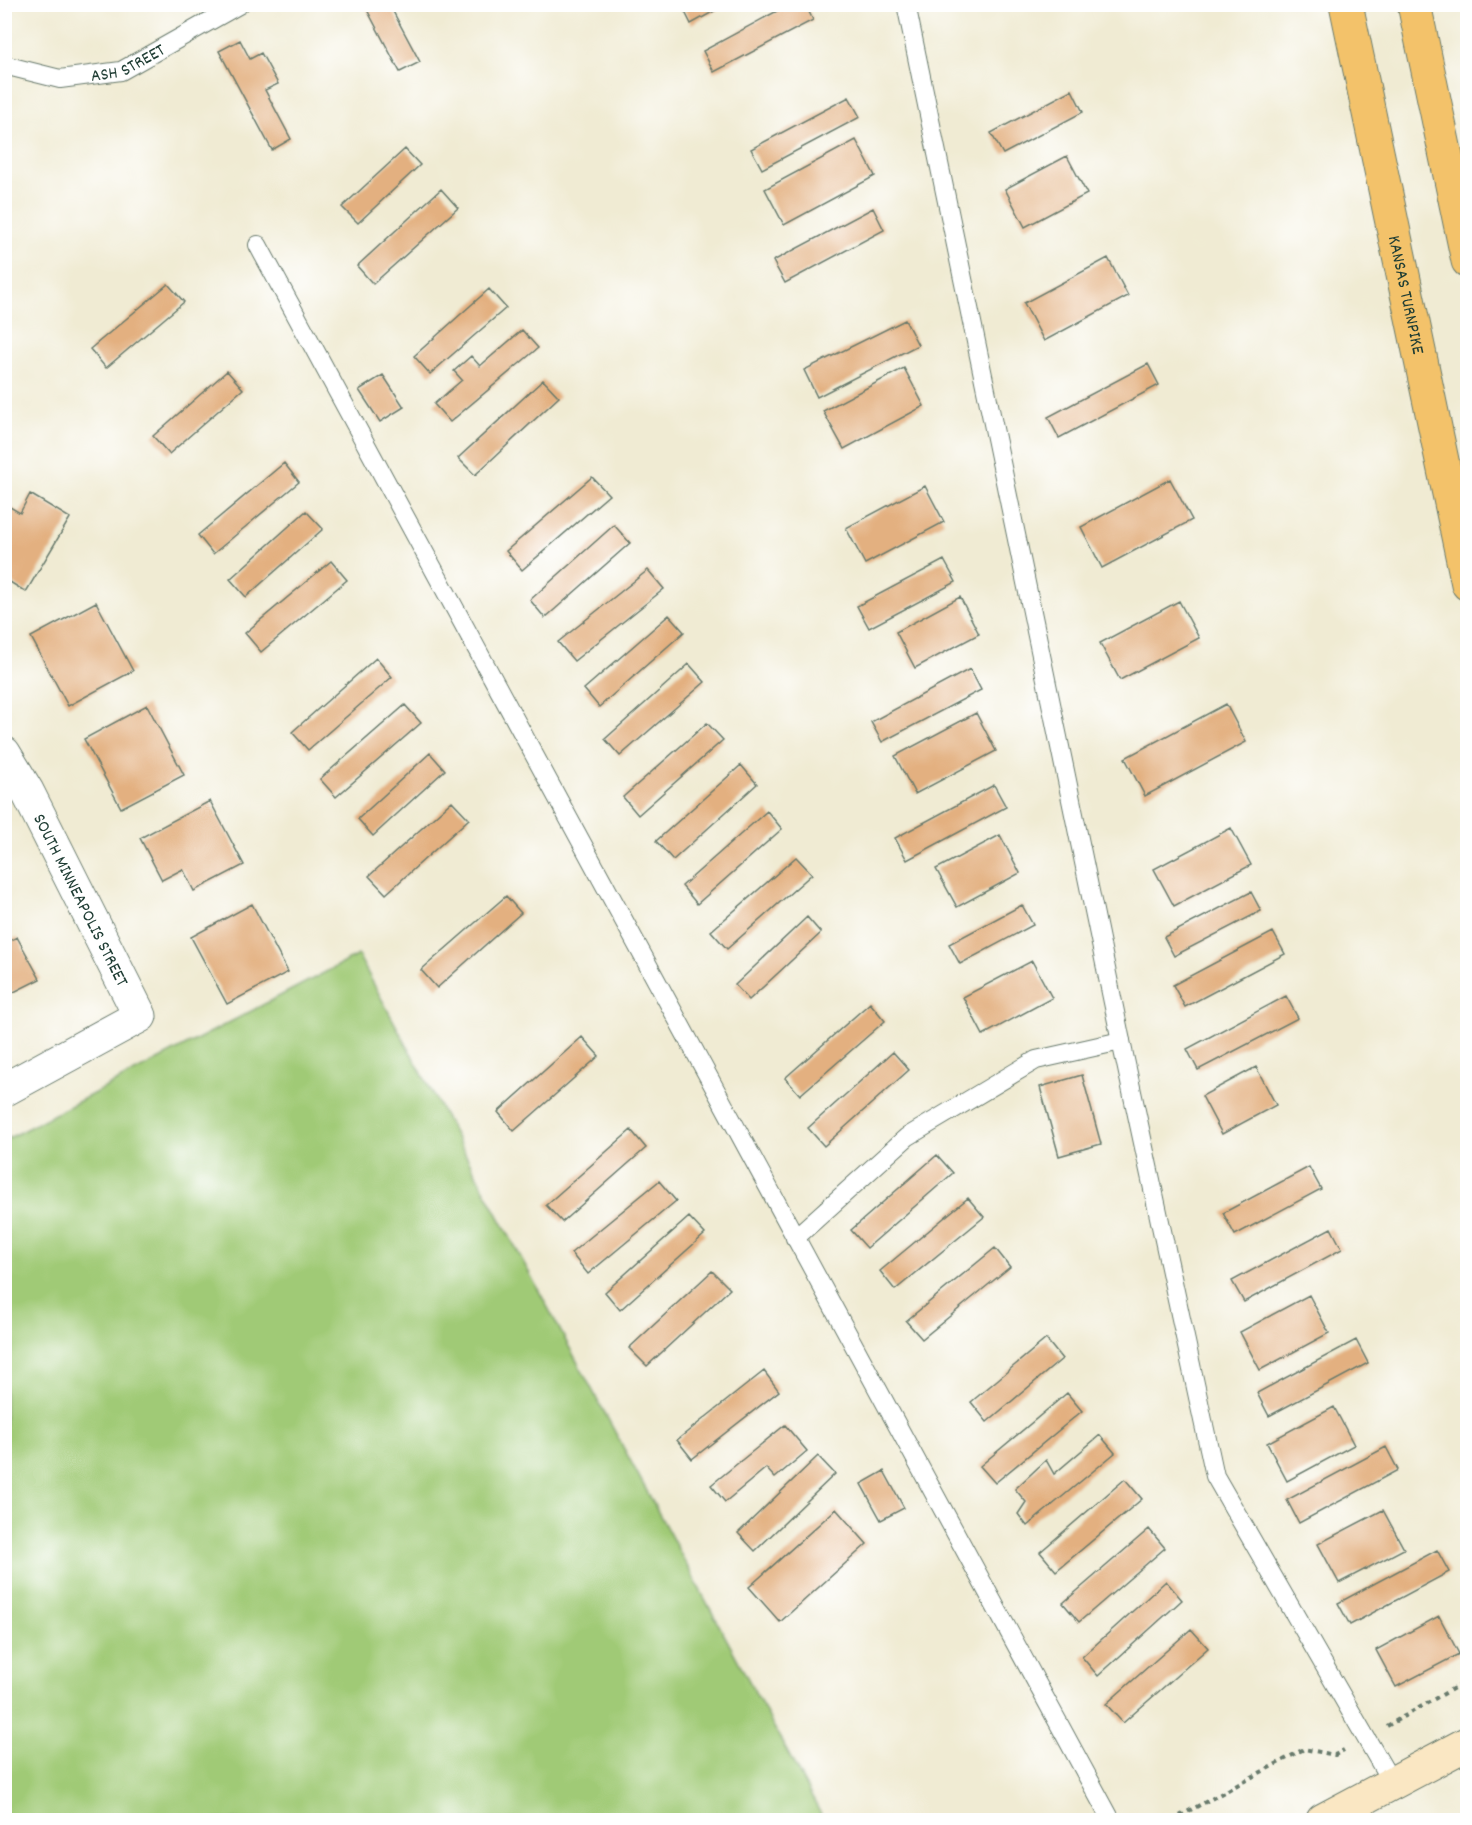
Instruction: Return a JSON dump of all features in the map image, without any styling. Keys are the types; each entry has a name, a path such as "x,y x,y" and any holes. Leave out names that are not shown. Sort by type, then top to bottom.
{"highway":[{"name":"KANSAS TURNPIKE","path":"1346,4 1467,584"},
{"path":"1414,4 1467,261"}],"main road":[{"path":"1323,1821 1467,1743"}],"street":[{"name":"SOUTH MINNEAPOLIS STREET","path":"4,753 27,791 141,1016 4,1090"}],"lane":[{"name":"ASH STREET","path":"4,65 60,79 121,71 240,4"},
{"path":"906,4 1121,1041 1215,1476 1392,1783"},
{"path":"258,245 1111,1821"},
{"path":"795,1238 907,1137 1036,1060 1121,1041"}],"path":[{"path":"1172,1821 1304,1749 1335,1755 1467,1680"}],"green space":[{"path":"358,955 824,1820 5,1820 5,1140"}],"building":[{"path":"364,4 389,4 420,62 400,72"},
{"path":"681,4 727,4 691,24"},
{"path":"790,4 805,4 813,20 714,72 703,51"},
{"path":"240,40 250,59 261,53 278,84 265,90 291,139 272,150 219,51"},
{"path":"1072,90 1083,112 1003,154 991,133"},
{"path":"849,97 860,117 762,169 751,149"},
{"path":"856,140 875,176 784,225 765,189"},
{"path":"405,149 420,165 358,223 342,207"},
{"path":"1067,156 1087,194 1025,227 1005,189"},
{"path":"441,189 458,208 373,284 357,266"},
{"path":"873,208 884,230 785,283 773,261"},
{"path":"1108,258 1128,296 1044,341 1024,303"},
{"path":"168,284 184,302 106,368 90,349"},
{"path":"489,289 506,308 430,374 414,356"},
{"path":"905,320 918,345 817,397 804,370"},
{"path":"522,330 538,348 450,422 434,404 462,380 454,371 471,356 480,366"},
{"path":"1148,364 1159,385 1059,438 1048,417"},
{"path":"904,368 924,406 844,449 823,411"},
{"path":"227,371 243,389 169,454 153,436"},
{"path":"383,375 404,407 380,422 359,390"},
{"path":"543,380 559,397 475,475 458,458"},
{"path":"284,463 299,482 213,554 198,535"},
{"path":"592,477 609,495 522,570 506,551"},
{"path":"1170,479 1192,520 1102,568 1081,527"},
{"path":"925,486 944,522 865,564 846,528"},
{"path":"30,494 70,518 26,592 5,579 5,504 20,513"},
{"path":"306,511 323,529 246,597 230,579"},
{"path":"614,525 630,543 545,618 530,600"},
{"path":"944,560 956,582 869,628 857,606"},
{"path":"331,561 347,580 261,652 245,633"},
{"path":"648,570 664,589 574,661 558,642"},
{"path":"960,597 979,634 915,668 896,632"},
{"path":"1179,601 1199,638 1120,680 1100,643"},
{"path":"96,602 133,671 68,706 31,637"},
{"path":"669,615 684,632 599,707 584,689"},
{"path":"376,658 392,677 308,750 292,732"},
{"path":"689,664 705,682 620,756 605,739"},
{"path":"970,669 981,690 882,742 871,722"},
{"path":"1226,704 1246,742 1145,796 1125,758"},
{"path":"147,705 184,775 121,808 84,739"},
{"path":"405,705 421,723 336,797 320,779"},
{"path":"976,713 996,751 915,794 895,756"},
{"path":"707,723 723,740 638,815 623,797"},
{"path":"430,753 445,770 373,836 358,819"},
{"path":"741,765 757,784 673,860 656,841"},
{"path":"994,785 1006,807 907,860 895,838"},
{"path":"210,801 244,865 194,891 183,869 162,880 140,838"},
{"path":"452,801 469,819 386,894 369,876"},
{"path":"767,811 782,829 697,904 682,886"},
{"path":"1231,828 1251,865 1174,906 1154,869"},
{"path":"1000,835 1020,873 957,907 936,869"},
{"path":"796,857 812,874 727,949 711,931"},
{"path":"1251,892 1261,911 1174,956 1164,937"},
{"path":"506,896 521,913 437,988 421,970"},
{"path":"252,904 288,972 227,1004 191,937"},
{"path":"1022,905 1033,925 960,964 949,944"},
{"path":"807,917 821,933 749,1000 735,985"},
{"path":"1273,932 1285,954 1185,1007 1173,985"},
{"path":"17,937 40,979 4,997 4,944"},
{"path":"1032,961 1052,998 983,1035 963,997"},
{"path":"1286,996 1298,1018 1198,1070 1187,1049"},
{"path":"870,1003 885,1021 800,1095 785,1078"},
{"path":"582,1037 599,1056 514,1131 498,1112"},
{"path":"893,1052 909,1070 824,1146 808,1128"},
{"path":"1256,1067 1276,1105 1222,1134 1202,1096"},
{"path":"1082,1075 1101,1144 1059,1156 1040,1087"},
{"path":"631,1130 646,1148 562,1222 546,1205"},
{"path":"937,1155 953,1173 867,1248 851,1230"},
{"path":"1309,1167 1321,1189 1235,1235 1223,1213"},
{"path":"659,1181 676,1201 588,1274 571,1253"},
{"path":"968,1198 984,1217 895,1290 880,1271"},
{"path":"689,1217 705,1234 620,1310 605,1292"},
{"path":"1331,1228 1342,1249 1244,1302 1232,1281"},
{"path":"995,1248 1010,1267 922,1339 906,1321"},
{"path":"712,1271 730,1289 647,1366 629,1348"},
{"path":"1309,1295 1329,1333 1260,1370 1240,1332"},
{"path":"1046,1339 1062,1359 987,1422 971,1402"},
{"path":"1356,1340 1368,1363 1269,1416 1257,1393"},
{"path":"764,1371 779,1391 692,1459 677,1440"},
{"path":"1067,1393 1082,1411 995,1483 980,1466"},
{"path":"1334,1407 1354,1445 1287,1481 1267,1443"},
{"path":"785,1425 807,1451 775,1478 766,1468 725,1502 711,1485"},
{"path":"1100,1435 1115,1453 1027,1526 1018,1514 1026,1502 1015,1489 1046,1460 1054,1474"},
{"path":"1386,1447 1398,1470 1299,1523 1287,1500"},
{"path":"818,1456 835,1474 755,1551 738,1533"},
{"path":"884,1471 904,1508 881,1520 861,1484"},
{"path":"1125,1479 1142,1499 1056,1571 1040,1552"},
{"path":"836,1509 867,1544 780,1622 749,1587"},
{"path":"1383,1510 1404,1549 1339,1583 1318,1544"},
{"path":"1149,1529 1165,1548 1079,1622 1063,1603"},
{"path":"1437,1550 1449,1572 1350,1625 1338,1603"},
{"path":"1166,1581 1182,1600 1098,1676 1082,1657"},
{"path":"1439,1616 1459,1654 1396,1687 1376,1650"},
{"path":"1191,1629 1208,1648 1123,1723 1106,1704"}]}
